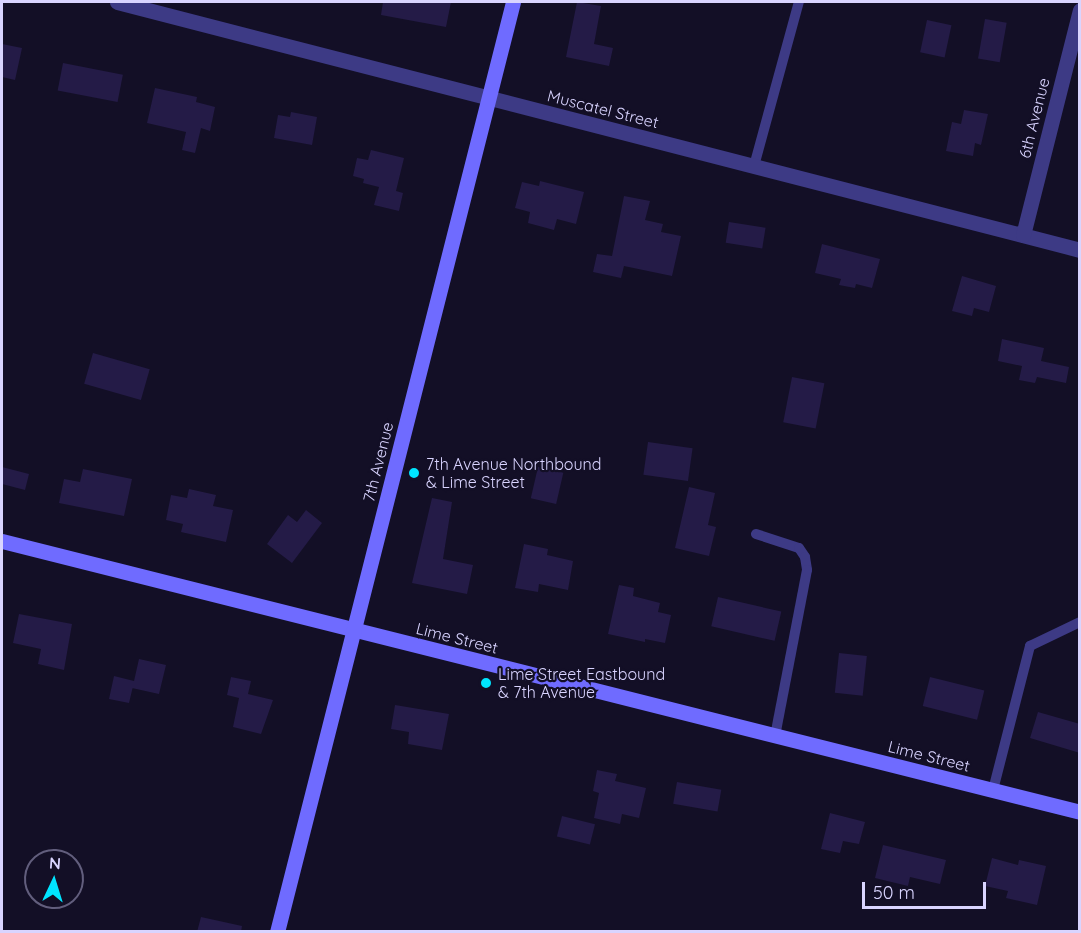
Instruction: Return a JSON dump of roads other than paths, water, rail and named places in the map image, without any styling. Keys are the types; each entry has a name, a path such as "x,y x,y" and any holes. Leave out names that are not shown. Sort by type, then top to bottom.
{"street":[{"name":"Muscatel Street","path":"117,2 1080,250"},
{"name":"7th Avenue","path":"277,932 513,2"},
{"name":"6th Avenue","path":"1023,235 1080,10"},
{"name":"Lime Street","path":"2,541 1080,812"}],"lane":[{"path":"754,166 799,2"},
{"path":"756,534 799,548 805,557 807,570 775,736"},
{"path":"993,790 1030,646 1080,622"}],"place":[{"name":"7th Avenue Northbound & Lime Street","path":"414,473"},
{"name":"Lime Street Eastbound & 7th Avenue","path":"486,683"}]}
